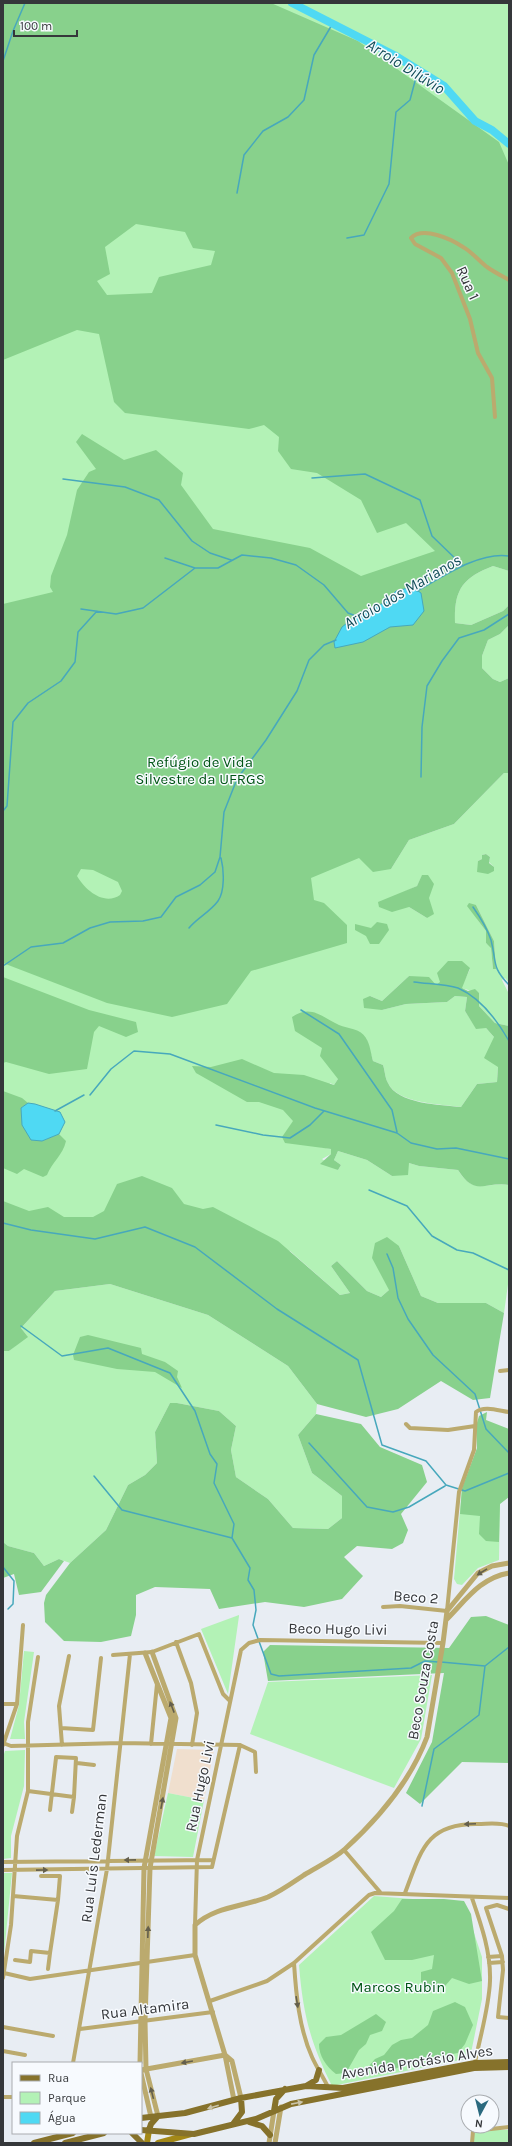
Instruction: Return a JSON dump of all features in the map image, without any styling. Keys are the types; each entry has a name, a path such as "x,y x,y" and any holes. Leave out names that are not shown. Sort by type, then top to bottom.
{"main road":[{"name":"Avenida Protásio Alves","path":"142,2118 208,2109 241,2098 285,2089 306,2086 343,2088 475,2062 509,2062"},
{"name":"Avenida Protásio Alves","path":"158,2143 248,2121 281,2107 474,2068 509,2067"},
{"path":"306,2086 316,2080 318,2070"},
{"path":"328,2087 334,2096"},
{"path":"274,2111 276,2099 285,2089"},
{"path":"233,2124 242,2112 241,2098"},
{"path":"147,2143 151,2124 158,2116"},
{"path":"248,2121 262,2126 270,2135"},
{"name":"Avenida Protásio Alves","path":"142,2130 194,2134"},
{"path":"34,2143 69,2134"},
{"path":"65,2143 100,2134"},
{"path":"133,2134 142,2143"}],"street":[{"name":"Rua 1","path":"495,417 492,378 478,353 470,319 452,273 441,258 415,244 410,238 414,235 422,233 452,241 465,247 489,268 509,280"},
{"path":"500,1371 509,1370"},
{"name":"Beco Souza Costa","path":"195,1924 204,1916 216,1911 255,1902 275,1894 344,1850 397,1793 422,1751 427,1737 444,1643 459,1492 474,1450 476,1412 479,1410 492,1409 509,1412"},
{"path":"406,1424 410,1428 448,1430 475,1426"},
{"path":"447,1611 478,1573 492,1566 509,1563"},
{"path":"446,1620 485,1581 496,1575 509,1573"},
{"name":"Beco 2","path":"383,1607 400,1606 447,1611"},
{"path":"23,1625 17,1704 3,1744 11,1746 120,1743 167,1745 240,1745 255,1752 256,1772"},
{"path":"114,1655 152,1652 199,1634 223,1694 229,1700"},
{"name":"Beco Hugo Livi","path":"238,1654 244,1646 260,1640 444,1643"},
{"path":"176,1642 191,1683 197,1713 192,1745"},
{"path":"144,1962 151,1860 173,1745 176,1716 152,1652"},
{"path":"145,1653 171,1718 144,1868 143,2071 151,2116"},
{"name":"Rua Luís Lederman","path":"74,2062 107,1869 130,1654"},
{"name":"Rua Hugo Livi","path":"195,1924 197,1860 222,1745 238,1654"},
{"path":"62,1745 58,1706 69,1656"},
{"path":"3,1978 12,1925 17,1836 28,1792 28,1722 38,1657"},
{"path":"61,1728 93,1730 101,1658"},
{"path":"151,1744 157,1684"},
{"path":"3,1704 17,1704"},
{"path":"3,1870 212,1868 213,1860 219,1844 240,1745"},
{"path":"50,1810 56,1757 75,1758 77,1763 72,1812"},
{"path":"77,1763 94,1765"},
{"path":"28,1792 74,1797"},
{"path":"405,1893 422,1850 431,1839 449,1826 471,1824 509,1826"},
{"path":"344,1850 380,1892"},
{"path":"3,1862 213,1860"},
{"path":"41,1876 60,1876 48,1969"},
{"path":"210,2001 267,1981 294,1963 370,1895 380,1892 472,1898 509,1898"},
{"path":"13,1896 58,1900"},
{"path":"472,1898 482,1927 489,1963 490,1981 488,2000 475,2062"},
{"path":"509,1909 497,1905 486,1908 503,1962 498,2016 499,2018 509,2018"},
{"path":"195,1924 195,1955 225,2055 234,2100"},
{"path":"15,1960 30,1962 31,1951 50,1953"},
{"path":"4,1971 30,1979 195,1955"},
{"path":"488,1957 502,1956"},
{"path":"489,1963 503,1962"},
{"path":"294,1963 297,2002 306,2042 318,2070 328,2087"},
{"name":"Rua Altamira","path":"80,2029 213,2012"},
{"path":"140,2062 143,2021"},
{"path":"3,2026 53,2036"},
{"path":"3,2051 24,2055"},
{"path":"143,2071 225,2055"},
{"path":"225,2055 232,2061 241,2098"},
{"path":"143,2071 158,2116"},
{"path":"275,2143 281,2107"},
{"path":"269,2143 274,2111"},
{"path":"472,2143 473,2131 502,2126 509,2127"}],"shaded area":[{"path":"177,1749 214,1750 204,1800 168,1793"}],"green space":[{"name":"Refúgio de Vida Silvestre da UFRGS","path":"3,3 509,3 509,551 463,566 391,869 409,840 454,824 504,773 509,773 509,983 505,978 502,980 509,994 509,1026 495,1023 479,1006 479,993 461,988 470,969 436,985 409,976 382,1001 370,996 382,1010 406,1004 447,1002 455,996 467,997 465,1011 476,1028 486,1028 494,1037 498,1067 497,1082 477,1084 461,1107 432,1104 410,1099 393,1090 386,1079 383,1065 373,1061 366,1038 334,1085 330,1083 315,1146 331,1149 331,1154 322,1159 338,1170 341,1165 334,1160 338,1151 367,1160 392,1176 409,1163 419,1166 458,1170 464,1178 476,1186 501,1184 509,1185 509,1277 504,1313 486,1303 438,1303 421,1296 399,1246 389,1290 381,1297 367,1291 337,1261 331,1266 350,1293 340,1295 290,1251 195,1247 3,1284","holes":["486,854 490,857 489,862 494,867 478,861 482,859 482,855","422,876 429,898 427,918 409,907 402,893 417,886","476,905 494,941 496,969 493,969 491,947 486,943 486,931 477,919"]},
{"name":"Refúgio de Vida Silvestre da UFRGS","path":"3,3 271,3 358,41 499,142 509,165 509,571 493,566 474,575 467,581 458,594 455,623 471,625 503,611 509,605 509,625 500,634 488,640 482,656 482,668 493,679 500,682 509,678 509,773 504,773 454,824 409,840 391,869 373,872 359,858 311,878 314,900 324,903 347,925 347,943 251,971 227,1004 172,1017 107,1003 3,963 3,604 53,592 50,587 51,576 67,535 77,490 89,472 96,469 76,442 82,434 124,460 156,450 183,473 181,485 213,529 310,548 361,576 435,551 406,523 377,533 361,500 317,473 291,469 278,451 279,437 264,425 249,429 125,413 114,402 99,334 77,330 3,360","holes":["136,224 185,232 193,248 215,251 211,265 159,277 152,293 107,295 97,281 110,274 105,247","81,869 93,870 118,882 122,891 120,895 108,899 101,898 96,895 90,891 77,876"]},
{"path":"493,566 509,571 509,605 503,611 471,625 455,623 456,602 462,587 474,575"},
{"path":"509,625 509,678 500,682 493,679 482,668 482,656 488,640 500,634"},
{"path":"486,854 490,857 489,863 494,867 494,871 488,874 477,872 478,861 482,859 482,855"},
{"path":"422,875 428,875 434,884 429,898 434,914 427,918 409,907 392,912 379,907 378,902 417,886"},
{"path":"469,903 476,905 494,941 496,969 493,969 491,948 486,943 486,931 467,906"},
{"path":"377,922 387,924 389,930 379,944 370,944 366,936 355,930 355,924 371,928"},
{"path":"448,961 462,961 470,968 462,988 468,991 475,989 479,993 479,1006 495,1023 509,1026 509,1185 501,1184 476,1186 470,1184 464,1179 458,1170 419,1166 409,1163 408,1175 392,1176 367,1160 338,1151 334,1160 341,1165 338,1170 320,1164 331,1154 331,1149 285,1143 282,1137 293,1121 283,1110 259,1102 247,1102 196,1073 192,1066 211,1067 242,1059 274,1073 304,1075 334,1085 338,1079 320,1056 322,1048 295,1031 292,1017 299,1013 311,1012 339,1025 361,1032 366,1038 373,1061 383,1065 388,1083 393,1090 400,1095 420,1102 461,1107 477,1084 497,1082 498,1067 484,1058 494,1037 486,1028 476,1029 465,1011 467,997 455,996 447,1002 406,1004 382,1010 364,1008 363,999 370,996 382,1001 409,976 429,977 436,985 440,982 437,973"},
{"path":"3,977 89,1010 136,1022 138,1032 126,1037 99,1026 94,1032 87,1069 49,1074 6,1062 3,1063"},
{"path":"3,1091 22,1098 28,1103 21,1108 42,1141 59,1134 66,1141 65,1146 47,1175 43,1177 24,1169 17,1174 3,1168"},
{"path":"142,1176 172,1188 184,1204 203,1209 213,1207 278,1241 340,1295 350,1293 331,1266 337,1261 367,1291 381,1297 389,1290 372,1258 375,1243 387,1237 399,1246 421,1296 438,1303 486,1303 504,1313 490,1398 473,1400 441,1381 398,1409 366,1417 317,1404 288,1366 208,1315 110,1284 55,1291 21,1328 28,1337 9,1351 3,1351 3,1201 29,1211 48,1207 64,1217 93,1217 104,1211 117,1184"},
{"path":"110,1284 208,1315 288,1366 317,1404 316,1414 298,1435 312,1473 342,1496 342,1518 328,1529 293,1528 268,1499 236,1477 231,1450 236,1426 219,1411 170,1403 155,1432 157,1463 145,1475 128,1485 106,1530 70,1563 59,1559 44,1566 34,1553 8,1546 3,1542 3,1351 9,1351 27,1336 21,1328 55,1291"},
{"path":"88,1335 141,1348 142,1354 165,1362 178,1371 177,1377 182,1388 155,1372 117,1369 74,1360 73,1355 80,1337"},
{"path":"170,1403 219,1411 236,1426 231,1450 236,1477 268,1499 293,1528 328,1529 342,1518 342,1496 312,1473 298,1435 316,1414 361,1424 380,1447 422,1465 427,1482 401,1514 408,1530 403,1543 392,1549 357,1546 344,1557 363,1576 342,1599 304,1607 265,1602 219,1609 210,1589 155,1587 136,1595 136,1615 131,1636 101,1642 64,1641 45,1622 44,1603 46,1595 70,1563 106,1530 128,1485 145,1475 157,1463 155,1432"},
{"path":"487,1412 486,1420 509,1429 509,1497 500,1504 499,1542 486,1541 479,1534 480,1516 460,1514 462,1488 477,1448 476,1426 479,1416"},
{"path":"462,1488 500,1504 499,1560 478,1568 462,1585 457,1584 454,1579"},
{"path":"3,1542 8,1546 34,1553 44,1566 59,1559 64,1561 41,1592 19,1595 14,1574 3,1578"},
{"path":"239,1616 228,1694 201,1629"},
{"path":"486,1616 509,1625 509,1763 462,1762 420,1804 406,1793 432,1742 444,1673 268,1681 263,1652 270,1645 449,1648 471,1617"},
{"path":"24,1651 34,1652 24,1722 25,1739 10,1739 19,1705"},
{"path":"432,1675 421,1739 394,1788 250,1734 268,1682"},
{"path":"25,1750 24,1786 11,1836 11,1858 3,1859 3,1757 5,1751"},
{"path":"168,1793 204,1800 193,1857 154,1856"},
{"path":"3,1873 12,1873 3,1964"},
{"name":"Marcos Rubin","path":"374,1896 464,1903 482,1957 482,1999 470,2058 332,2086 318,2055 305,2013 299,1965"},
{"path":"402,1899 444,1899 464,1901 471,1914 482,1981 469,1984 452,1978 445,1986 433,1990 421,1982 421,1972 432,1969 434,1955 412,1960 385,1960 371,1932 394,1911"},
{"path":"455,2002 465,2007 473,2025 465,2044 458,2053 414,2061 385,2073 372,2075 369,2066 375,2059 384,2055 392,2045 401,2040 412,2038 428,2025 433,2011"},
{"path":"376,2014 386,2022 382,2031 370,2035 366,2044 359,2050 346,2073 336,2074 329,2068 320,2053 319,2044 326,2037 341,2035"},
{"path":"500,2130 509,2130 509,2143 473,2143 474,2134 500,2134"}],"water":[{"path":"412,587 421,593 424,611 413,625 390,627 363,642 335,648 334,642 342,627 361,612 384,603 396,591"},
{"path":"28,1103 60,1112 65,1122 59,1134 42,1141 31,1140 22,1125 21,1108"}],"waterway":[{"path":"3,61 13,31 25,3"},
{"name":"Arroio Dilúvio","path":"292,3 394,55 444,86 475,121 492,130 509,144"},
{"path":"237,193 244,155 263,131 288,117 304,100 314,55 333,23"},
{"path":"347,238 364,235 389,184 396,112 410,100 418,70"},
{"path":"312,478 365,474 420,500 432,536 463,566"},
{"path":"63,479 125,487 159,500 192,541 210,553 231,560"},
{"path":"81,609 116,614 143,608 195,568 218,568 242,555 271,558 296,565 324,585 348,613 356,616"},
{"name":"Arroio dos Marianos","path":"417,591 449,572 474,561 498,555 509,556"},
{"path":"165,558 195,568"},
{"path":"3,811 7,806 13,722 28,703 61,681 75,662 78,632 97,611"},
{"path":"421,777 422,727 427,686 442,661 459,638 484,630 509,614"},
{"name":"Arroio dos Marianos","path":"3,966 31,947 63,943 90,928 110,922 143,921 161,917 176,897 200,885 215,872 220,857 224,812 237,779 266,740 297,691 309,660 324,645 336,640"},
{"path":"189,928 215,905 220,897 223,880 221,858"},
{"path":"473,907 491,940 499,973 509,985"},
{"path":"414,982 453,987 466,992 488,1010 509,1041"},
{"path":"301,1010 339,1034 392,1110 397,1132"},
{"path":"90,1095 111,1069 134,1051 170,1054 315,1108 397,1133 411,1143 437,1149 456,1148 509,1159"},
{"path":"55,1111 84,1095"},
{"path":"216,1125 263,1135 290,1138 310,1125 324,1111"},
{"path":"369,1190 407,1206 432,1236 457,1250 473,1253 509,1270"},
{"path":"3,1223 31,1230 95,1239 145,1227 195,1247 277,1309 358,1360 382,1445 426,1461 446,1485 465,1491 509,1473"},
{"path":"387,1254 393,1268 398,1298 408,1319 433,1355 475,1394 486,1429 509,1453"},
{"path":"21,1326 62,1356 108,1348 170,1373 195,1411 210,1454 217,1464 214,1483 234,1524 232,1538 250,1568 248,1580 254,1590 256,1610 253,1625 271,1674 279,1676 411,1668 425,1661 438,1662"},
{"path":"309,1443 367,1507 393,1512 409,1507 445,1486"},
{"path":"94,1476 122,1510 232,1538"},
{"path":"3,1552 3,1567 14,1581 13,1604 8,1609"},
{"path":"441,1662 485,1666 509,1647"},
{"path":"422,1806 434,1749 479,1715 485,1666"}]}
